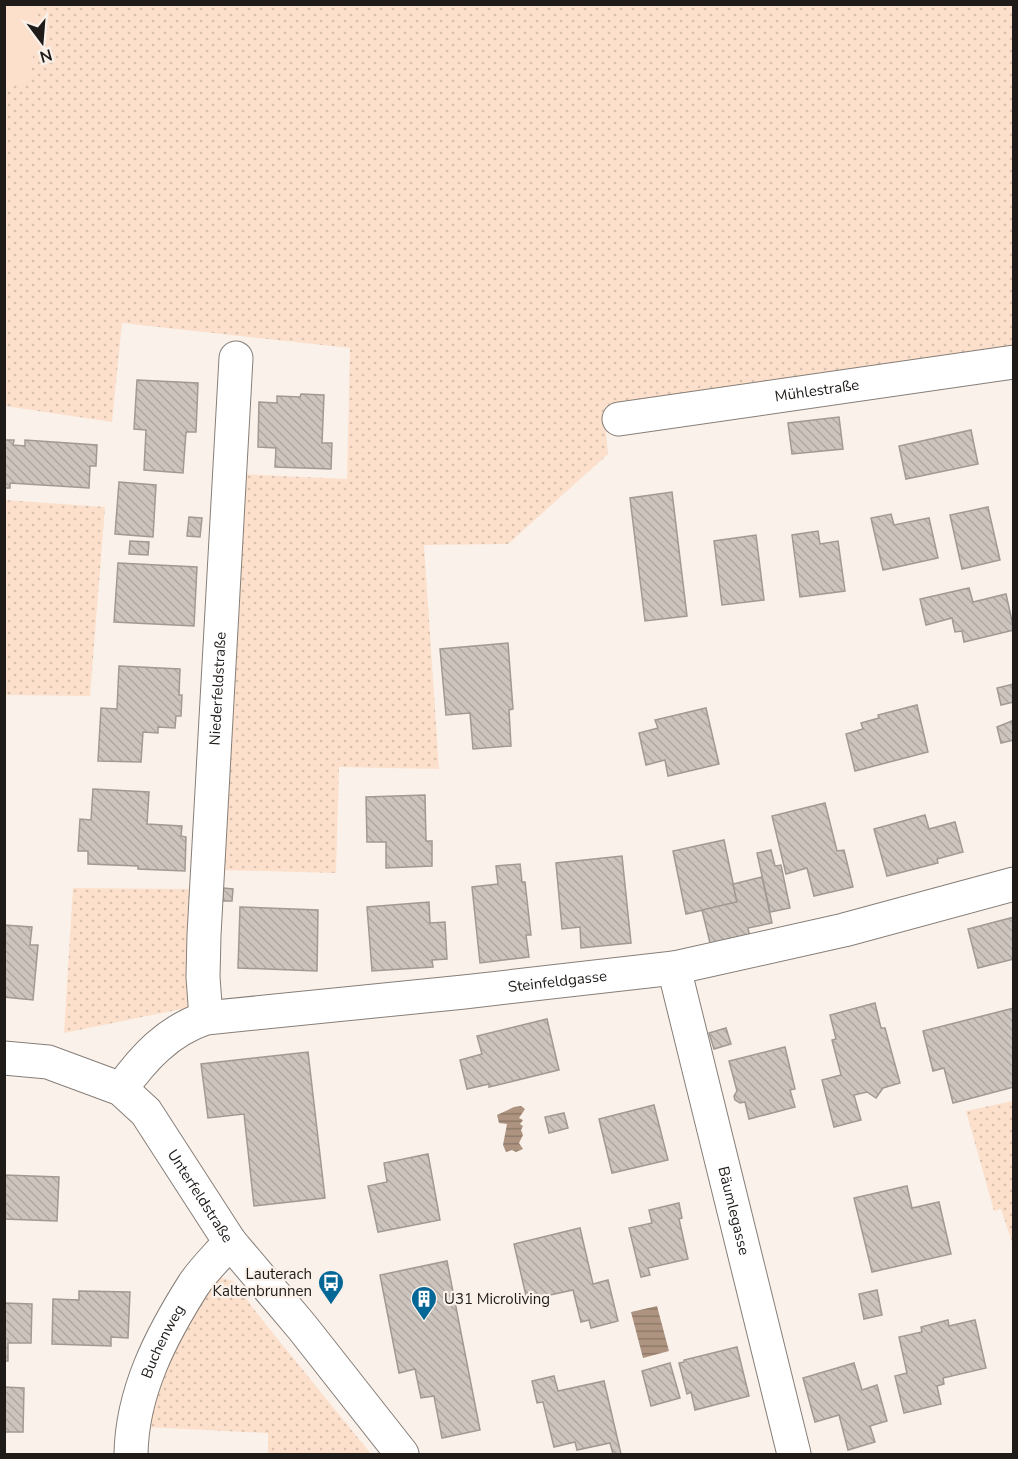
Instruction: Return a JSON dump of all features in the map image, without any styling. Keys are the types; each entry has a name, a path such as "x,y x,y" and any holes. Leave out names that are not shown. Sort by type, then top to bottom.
{"street":[{"name":"Niederfeldstraße","path":"206,1018 203,977 205,924 236,358"},
{"name":"Mühlestraße","path":"619,419 1014,362"},
{"name":"Steinfeldgasse","path":"121,1089 136,1068 165,1039 180,1028 206,1018 674,968 844,930 1014,884"},
{"name":"Bäumlegasse","path":"674,968 794,1455"},
{"name":"Unterfeldstraße","path":"4,1058 48,1062 121,1089 146,1112 230,1242 302,1327 402,1455"},
{"name":"Buchenweg","path":"130,1455 136,1407 150,1364 195,1282 230,1242"}],"shaded area":[{"path":"4,5 39,5 30,83 5,83"},
{"path":"39,5 1013,5 1013,356 749,389 604,411 608,454 508,544 424,545 439,769 339,767 336,873 221,870 239,474 347,479 350,348 122,323 112,422 5,406 5,83 30,82"},
{"path":"5,500 105,507 90,696 5,695"},
{"path":"73,888 191,889 191,1007 64,1033"},
{"path":"1014,1101 1013,1245 1001,1209 994,1211 966,1111"},
{"path":"521,1106 525,1109 519,1118 523,1120 520,1124 523,1126 521,1130 523,1135 519,1143 523,1149 506,1152 503,1145 507,1124 499,1123 497,1115"},
{"path":"221,1278 233,1281 371,1454 268,1454 268,1433 145,1427 155,1377 212,1284"},
{"path":"657,1306 669,1351 643,1358 631,1312"}],"building":[{"path":"137,380 198,383 196,432 186,432 183,473 144,470 146,430 134,429"},
{"path":"301,394 324,395 322,443 332,443 331,469 275,467 276,448 258,447 259,402 277,403 277,396 300,397"},
{"path":"839,417 843,449 792,454 788,423"},
{"path":"971,430 978,464 906,479 899,446"},
{"path":"4,440 14,440 13,445 25,446 25,440 97,445 96,466 90,466 89,488 10,483 10,488 4,488"},
{"path":"119,482 156,485 153,537 115,534"},
{"path":"672,492 687,616 645,621 630,498"},
{"path":"988,507 1000,560 962,569 950,515"},
{"path":"891,514 894,525 929,518 938,558 883,570 871,518"},
{"path":"189,517 202,518 200,537 187,536"},
{"path":"818,531 820,544 838,541 845,591 800,597 792,535"},
{"path":"756,535 764,600 722,605 714,541"},
{"path":"130,541 149,542 148,555 129,554"},
{"path":"118,563 197,567 194,626 114,622"},
{"path":"969,588 973,602 1006,594 1014,630 964,642 962,631 955,632 952,618 926,625 920,599"},
{"path":"508,643 513,709 509,710 511,746 473,749 470,713 446,715 440,649"},
{"path":"119,666 180,669 181,716 176,716 175,728 158,727 158,733 143,732 141,762 98,761 101,708 117,709"},
{"path":"1014,684 1014,702 1001,705 997,688"},
{"path":"917,705 928,752 855,771 846,734 863,729 861,723 879,718 878,715"},
{"path":"706,708 719,764 668,776 665,760 646,765 639,733 658,728 655,720"},
{"path":"1014,720 1014,740 1001,743 997,727"},
{"path":"93,789 149,792 147,824 182,826 181,836 186,837 185,871 88,864 88,851 78,851 80,819 91,820"},
{"path":"425,795 426,841 432,841 432,866 386,868 386,842 367,842 366,797"},
{"path":"825,803 837,851 844,850 853,887 814,896 807,868 786,874 772,816"},
{"path":"925,815 929,829 955,822 963,852 937,859 938,863 887,876 874,829"},
{"path":"724,840 737,902 686,914 673,851"},
{"path":"771,850 775,866 781,865 790,908 770,912 757,853"},
{"path":"622,856 631,943 581,948 580,927 562,929 556,863"},
{"path":"520,864 522,882 525,882 531,935 526,935 529,957 480,963 472,887 498,884 496,866"},
{"path":"762,877 772,923 748,928 750,938 711,947 702,910 737,902 733,884"},
{"path":"223,888 233,889 232,901 223,901"},
{"path":"429,902 430,923 445,922 447,959 432,960 433,967 372,971 367,907"},
{"path":"240,907 318,910 317,971 238,968"},
{"path":"1014,917 1014,959 978,968 968,929"},
{"path":"4,925 32,927 30,945 38,945 33,1000 4,997"},
{"path":"875,1003 881,1028 885,1028 900,1083 883,1088 876,1098 867,1092 854,1095 861,1120 834,1127 822,1080 841,1075 832,1040 836,1039 830,1015"},
{"path":"1014,1008 1014,1087 953,1103 944,1068 933,1071 923,1031"},
{"path":"547,1019 559,1070 489,1087 489,1084 467,1089 460,1060 482,1054 477,1036"},
{"path":"726,1028 731,1044 714,1049 709,1033"},
{"path":"785,1047 795,1089 790,1090 795,1107 749,1119 745,1102 740,1103 735,1100 734,1096 737,1091 729,1061"},
{"path":"308,1052 325,1198 254,1206 244,1114 208,1118 201,1064"},
{"path":"654,1105 668,1160 612,1173 599,1119"},
{"path":"564,1113 568,1128 549,1133 545,1117"},
{"path":"428,1154 440,1220 378,1232 368,1186 387,1182 384,1163"},
{"path":"4,1175 59,1177 57,1221 4,1219"},
{"path":"907,1186 912,1208 939,1202 951,1254 872,1272 854,1198"},
{"path":"679,1203 682,1218 679,1219 688,1259 648,1268 650,1275 641,1277 629,1228 652,1223 649,1210"},
{"path":"580,1228 593,1284 608,1280 618,1321 591,1328 589,1320 581,1322 573,1290 527,1300 514,1244"},
{"name":"U31 Microliving","path":"447,1261 480,1430 442,1438 434,1396 421,1398 415,1369 399,1373 380,1275"},
{"path":"877,1290 882,1315 864,1319 859,1294"},
{"path":"79,1291 130,1292 128,1338 111,1337 111,1346 52,1344 53,1299 79,1300"},
{"path":"4,1303 32,1304 31,1343 8,1343 8,1361 4,1361"},
{"path":"948,1320 949,1326 975,1320 986,1368 943,1378 944,1384 937,1386 941,1404 904,1413 895,1376 907,1373 899,1337 922,1332 921,1327"},
{"path":"737,1347 749,1396 695,1410 691,1392 687,1394 679,1363"},
{"path":"670,1363 680,1398 651,1406 642,1371"},
{"path":"854,1363 862,1390 877,1385 887,1421 870,1426 875,1442 848,1450 839,1415 815,1422 803,1378"},
{"path":"554,1376 558,1391 604,1381 621,1454 613,1454 610,1443 577,1450 575,1442 554,1447 543,1402 537,1403 532,1381"},
{"path":"4,1387 24,1388 23,1432 4,1432"}],"place":[{"name":"Lauterach Kaltenbrunnen","path":"331,1306"},
{"name":"U31 Microliving","path":"424,1322"}]}
